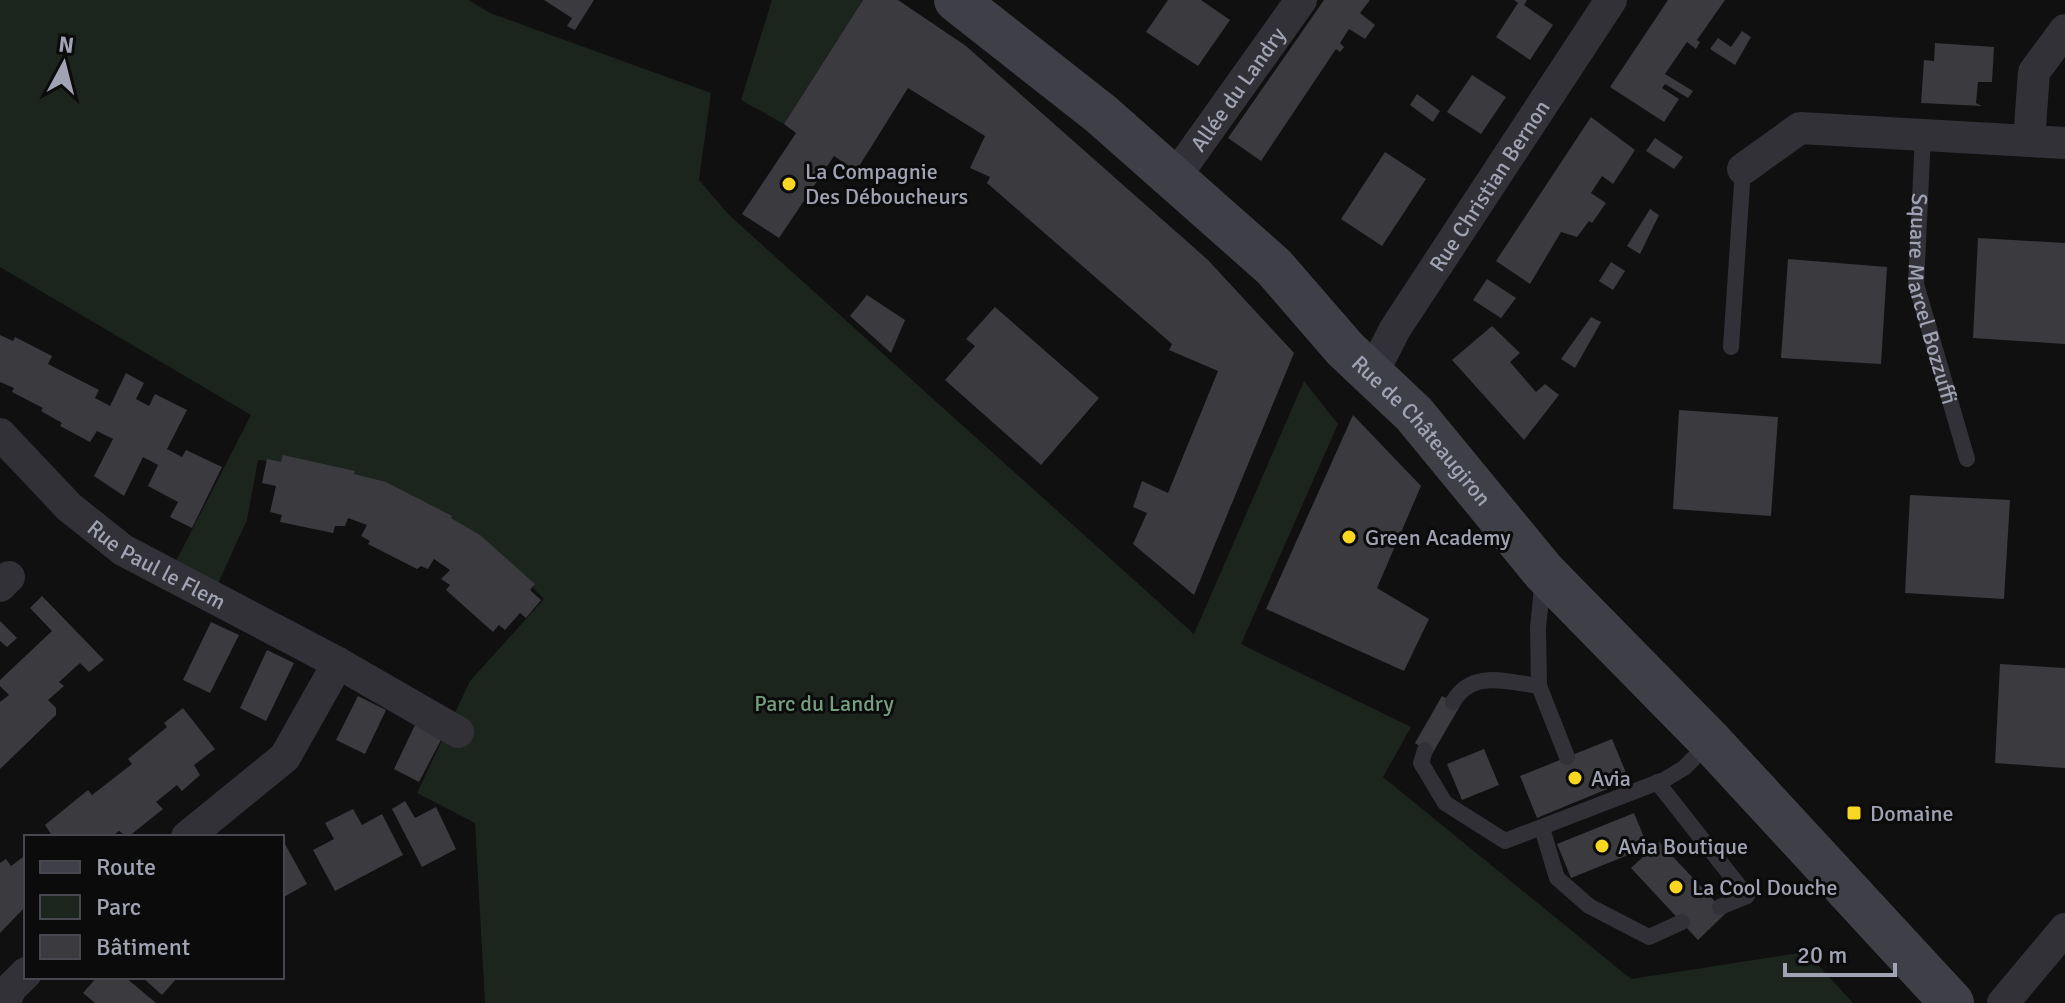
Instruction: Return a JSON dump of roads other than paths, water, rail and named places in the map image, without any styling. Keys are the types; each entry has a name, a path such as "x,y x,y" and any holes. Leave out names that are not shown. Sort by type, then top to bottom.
{"main road":[{"name":"Rue de Châteaugiron","path":"956,0 1175,177 1274,267 1345,349 1373,372 1414,414 1544,572 1710,741 1952,1003"}],"street":[{"name":"Allée du Landry","path":"1175,177 1301,0"},
{"name":"Rue Christian Bernon","path":"1373,372 1395,329 1611,0"},
{"path":"2029,141 2034,72 2065,30"},
{"path":"1743,169 1800,128 2065,143"},
{"name":"Rue Paul le Flem","path":"0,434 69,507 123,550 338,663 458,732"},
{"path":"189,835 285,757 338,663"},
{"path":"2003,1003 2065,929"},
{"path":"4,1003 11,988 24,975"}],"lane":[{"name":"Square Marcel Bozzuffi","path":"1923,135 1916,284 1967,459"},
{"path":"1731,347 1743,169"},
{"path":"1544,572 1538,628 1539,686 1567,757"},
{"path":"1453,702 1461,689 1480,679 1539,686"},
{"path":"1425,750 1421,763 1445,803 1505,841 1542,828 1586,804 1657,782 1684,768 1710,741"},
{"path":"1657,782 1747,896 1720,907"},
{"path":"1542,828 1557,878 1589,906 1649,937 1682,922"}],"place":[{"name":"La Compagnie Des Déboucheurs","path":"789,184"},
{"name":"Green Academy","path":"1349,537"},
{"name":"Avia","path":"1575,778"},
{"name":"Domaine","path":"1854,813"},
{"name":"Avia Boutique","path":"1602,846"},
{"name":"La Cool Douche","path":"1676,887"}],"park label":[{"name":"Parc du Landry","path":"824,703"}]}
